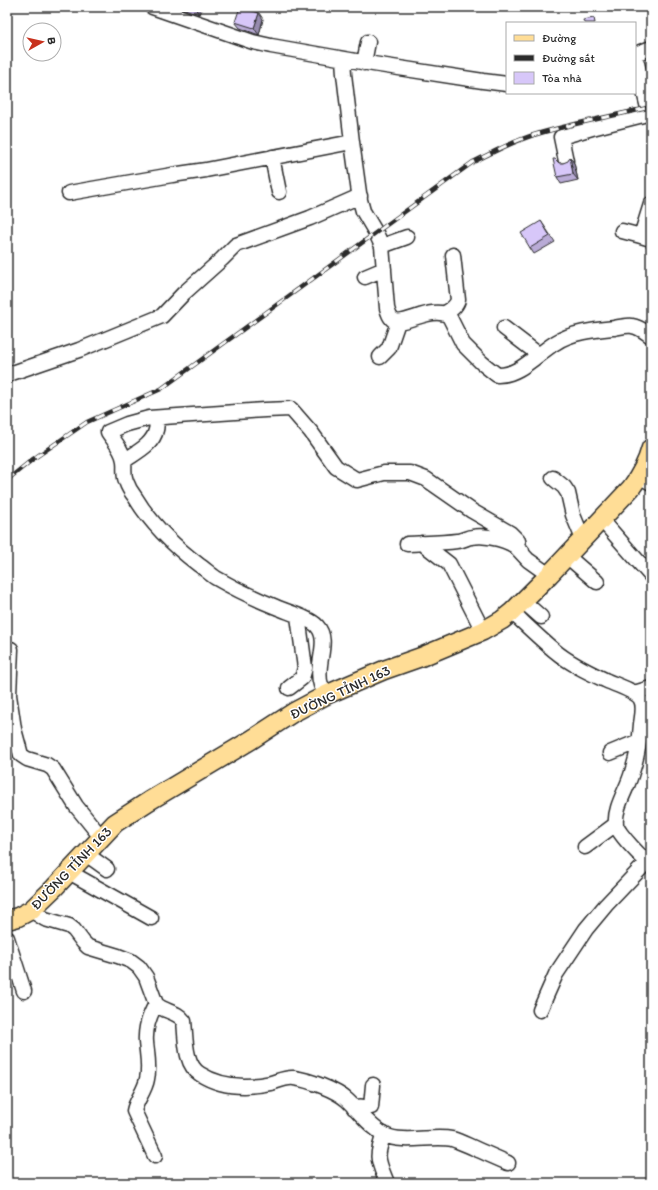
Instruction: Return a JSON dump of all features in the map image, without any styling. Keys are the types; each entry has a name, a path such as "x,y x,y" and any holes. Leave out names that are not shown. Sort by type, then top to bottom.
{"main road":[{"name":"ĐƯỜNG TỈNH 163","path":"7,920 18,917 30,910 69,872 115,823 294,712 328,694 384,670 421,657 484,631 502,620 518,607 568,556 631,488 645,480 644,467 651,448"}],"street":[{"path":"152,7 253,42 364,63 506,84"},
{"path":"364,63 368,42"},
{"path":"636,55 651,48"},
{"path":"343,59 352,142 360,196 363,211 382,246 387,308 389,316 392,319 398,322 429,313 445,313 449,316 462,344 482,363 497,374 507,374 512,372 556,342 585,332 630,325 639,328 651,336"},
{"path":"566,161 561,137 651,114 636,59"},
{"path":"69,193 172,174 206,170 352,142"},
{"path":"272,158 278,192"},
{"path":"7,376 79,350 162,316 184,293 236,245 310,218 360,196"},
{"path":"622,232 646,237 651,204"},
{"path":"382,246 407,237"},
{"path":"445,313 454,308 458,300 453,255"},
{"path":"366,277 384,269"},
{"path":"380,357 389,348 398,322"},
{"path":"504,328 538,354"},
{"path":"328,694 321,684 319,671 323,637 317,625 275,607 215,577 179,550 153,523 138,504 125,480 124,461 121,451 108,432 127,424 149,418 291,409 311,432 336,467 357,480 384,473 410,473 426,479 472,511 510,533 518,541 515,546"},
{"path":"124,461 145,447 152,438 156,430 155,418"},
{"path":"553,478 564,487 568,493 573,515 583,539"},
{"path":"601,519 651,576"},
{"path":"407,544 459,541 473,536 490,537 505,541 515,546 528,560 549,575"},
{"path":"422,543 449,564 484,631"},
{"path":"568,556 597,582"},
{"path":"518,607 540,617"},
{"path":"518,607 550,648 595,675 634,693 640,698 643,706 643,736 632,772 619,806 616,824 620,833 649,863 606,905 586,929 556,974 540,1010"},
{"path":"289,688 302,678 305,668 298,616"},
{"path":"12,649 9,695 14,729 21,755 27,759 47,765 53,769 76,806 102,837"},
{"path":"634,693 651,688"},
{"path":"610,753 643,736"},
{"path":"585,847 616,824"},
{"path":"86,854 107,869"},
{"path":"69,872 150,918"},
{"path":"30,910 45,919 69,926 88,946 131,961 139,967 146,977 156,1004 174,1012 184,1021 187,1051 194,1068 199,1074 214,1081 233,1086 257,1086 287,1078 294,1078 312,1083 342,1096 368,1122 384,1134 391,1137 451,1139 508,1163"},
{"path":"7,938 24,991"},
{"path":"155,1156 134,1111 135,1105 147,1079 148,1062 146,1040 148,1023 156,1004"},
{"path":"354,1108 359,1105 371,1107 373,1085"},
{"path":"384,1134 380,1145 378,1161 387,1183"}],"building":[{"path":"240,7 259,13 254,28 235,22"},
{"path":"594,18 595,22 584,22 583,20"},
{"path":"570,157 573,174 557,177 553,159 559,163 563,163 568,161"},
{"path":"541,221 550,236 530,248 521,233"}],"railway":[{"path":"7,480 33,459 87,422 161,389 473,162 505,146 529,137 566,126 651,107"}]}
